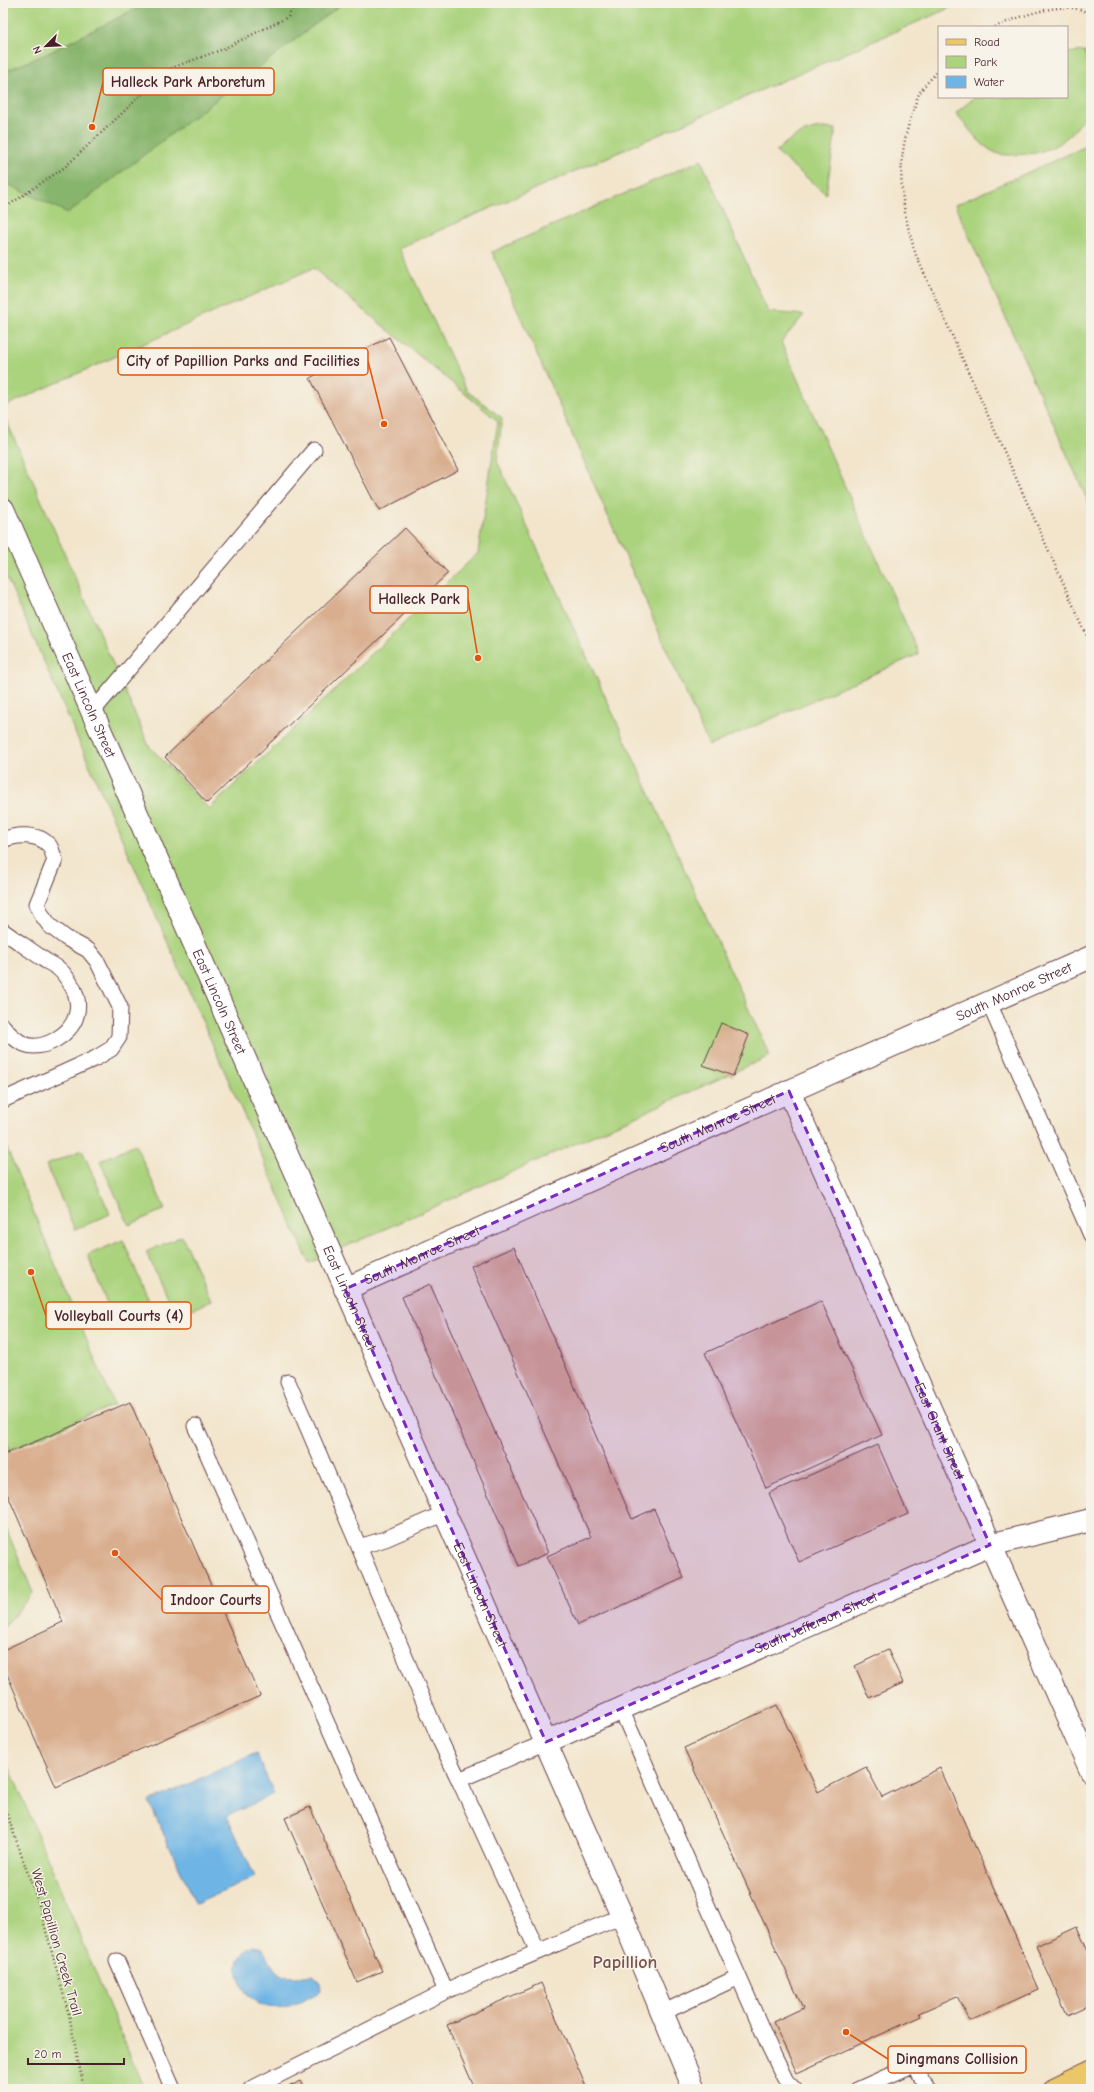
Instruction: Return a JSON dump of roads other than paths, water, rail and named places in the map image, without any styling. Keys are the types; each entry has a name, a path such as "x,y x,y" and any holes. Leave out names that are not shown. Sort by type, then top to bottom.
{"main road":[{"path":"1054,2089 1091,2071"}],"street":[{"name":"East Lincoln Street","path":"3,509 93,711 345,1289 546,1742 622,1916 694,2089"},
{"name":"South Monroe Street","path":"345,1289 1091,958"},
{"name":"East Grant Street","path":"789,1092 1091,1771"},
{"name":"South Jefferson Street","path":"546,1742 990,1545 1091,1520"}],"lane":[{"path":"93,711 314,450"},
{"path":"3,840 25,835 36,837 49,845 55,860 37,904 42,915 50,926 66,938 88,950 97,961 120,1007 119,1037 111,1049 96,1058 3,1100"},
{"path":"3,931 62,972 72,985 77,1000 76,1016 69,1028 57,1038 43,1045 25,1044 14,1037 3,1026"},
{"path":"989,1003 1091,1235"},
{"path":"288,1382 439,1738 538,1952"},
{"path":"195,1426 446,1991"},
{"path":"359,1547 445,1513"},
{"path":"621,1709 738,1977 786,2081 794,2089"},
{"path":"459,1780 546,1742"},
{"path":"251,2089 446,1991 622,1916"},
{"path":"117,1961 173,2089"},
{"path":"662,2013 738,1977"},
{"path":"859,2089 915,2064 927,2089"}],"water":[{"path":"256,1753 274,1794 227,1816 255,1877 196,1904 149,1802"},
{"path":"253,1946 262,1948 280,1974 290,1977 313,1975 320,1981 321,1991 290,2006 276,2008 256,2002 246,1992 239,1978 238,1971 238,1964 241,1956 245,1951"}],"place":[{"name":"Halleck Park Arboretum","path":"92,127"},
{"name":"City of Papillion Parks and Facilities","path":"384,424"},
{"name":"Halleck Park","path":"478,658"},
{"name":"Volleyball Courts (4)","path":"31,1272"},
{"name":"Indoor Courts","path":"115,1553"},
{"name":"Dingmans Collision","path":"846,2032"}],"district":[{"name":"Papillion","path":"625,1962"}]}
